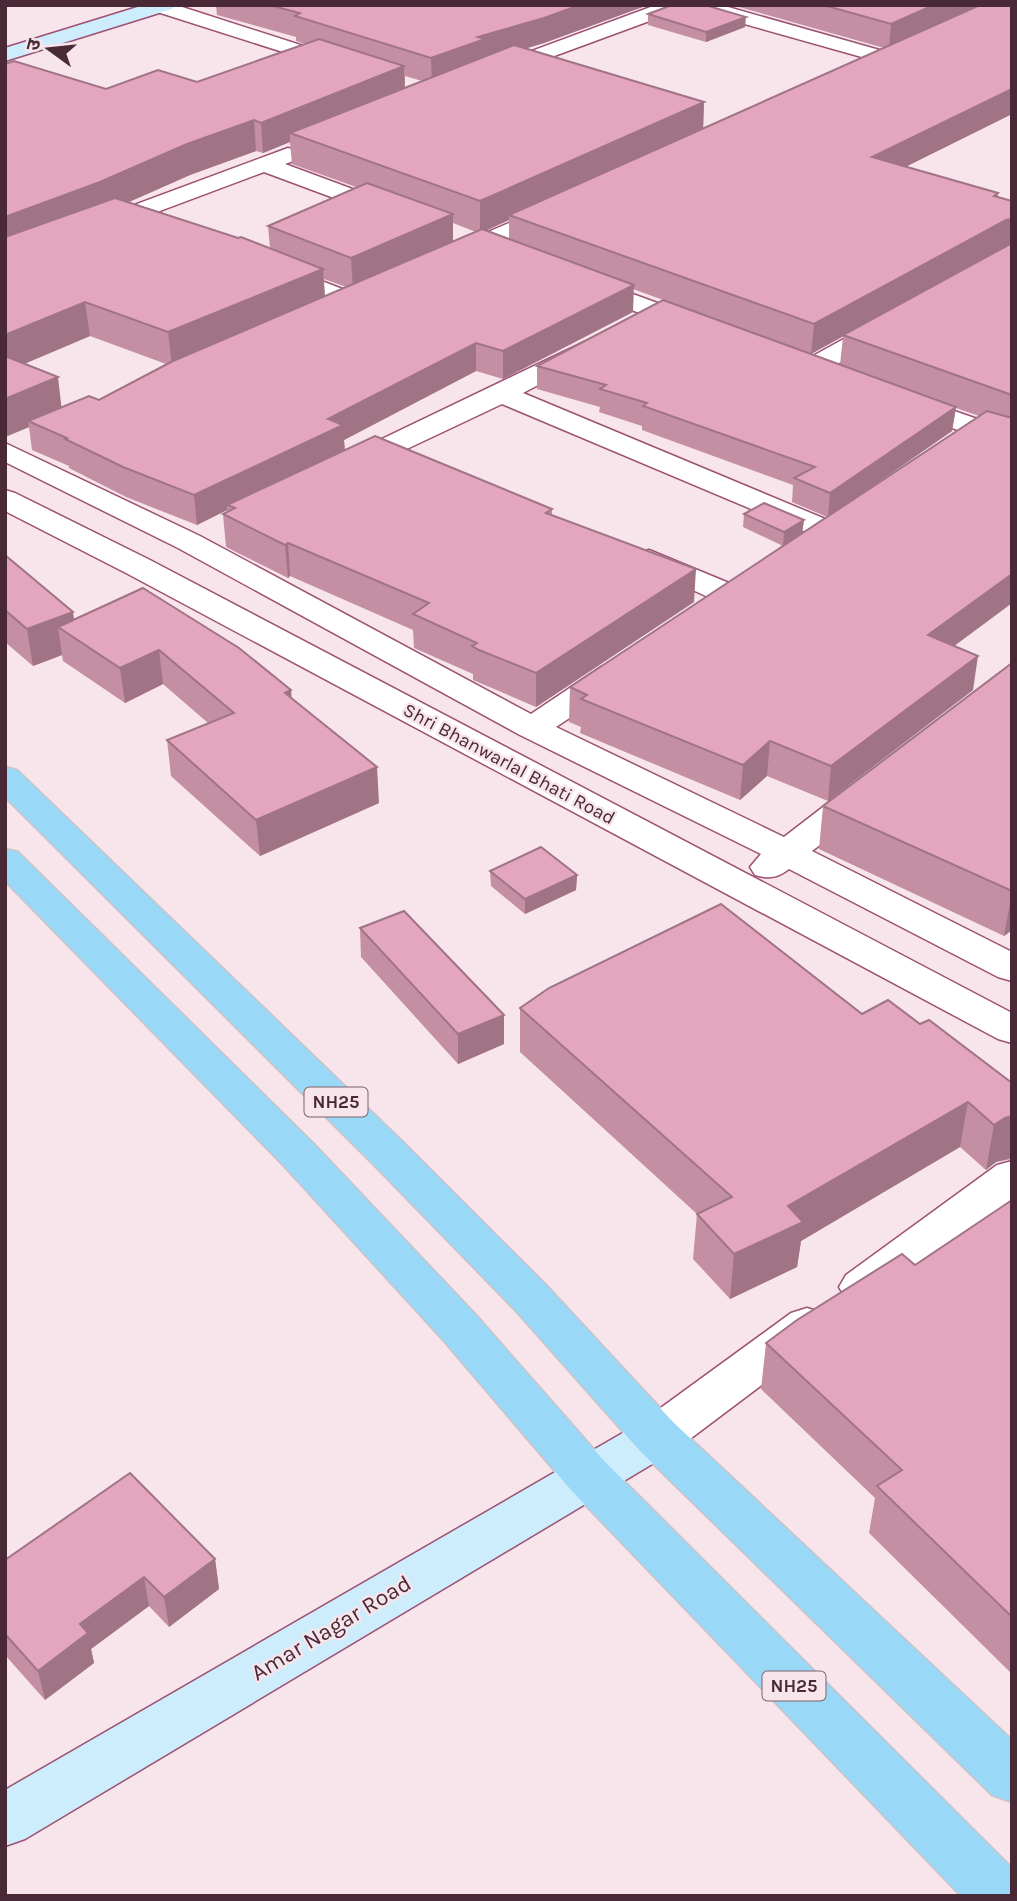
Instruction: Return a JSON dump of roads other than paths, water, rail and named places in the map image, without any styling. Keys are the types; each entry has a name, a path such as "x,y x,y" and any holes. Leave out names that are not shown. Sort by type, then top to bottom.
{"main road":[{"name":"NH25","path":"5,777 388,1153 532,1299 657,1437 1012,1777"},
{"name":"NH25","path":"5,860 299,1154 460,1328 588,1476 1000,1896"}],"street":[{"path":"5,38 111,5"},
{"path":"467,81 674,5"},
{"path":"698,5 890,59"},
{"path":"5,55 160,6 355,69"},
{"path":"853,76 914,48"},
{"path":"513,64 552,76"},
{"path":"5,262 313,144"},
{"path":"264,164 416,220"},
{"path":"429,267 580,199"},
{"path":"132,214 169,228"},
{"path":"441,230 517,258"},
{"path":"256,263 354,302"},
{"path":"556,273 722,335"},
{"path":"330,313 379,290"},
{"path":"322,479 501,394 658,312"},
{"path":"811,368 905,315"},
{"path":"786,358 837,377"},
{"path":"501,394 842,524 797,553"},
{"path":"888,396 966,437 1012,441"},
{"path":"395,444 432,461"},
{"path":"14,447 201,536 532,728 787,853 1012,968"},
{"name":"Shri Bhanwarlal Bhati Road","path":"5,499 139,567 1012,1030"},
{"path":"139,567 201,536"},
{"path":"618,545 741,588 697,618"},
{"path":"532,728 642,654"},
{"path":"741,887 883,779"},
{"path":"657,1437 1012,1176"},
{"name":"Amar Nagar Road","path":"5,1820 657,1437"}]}
